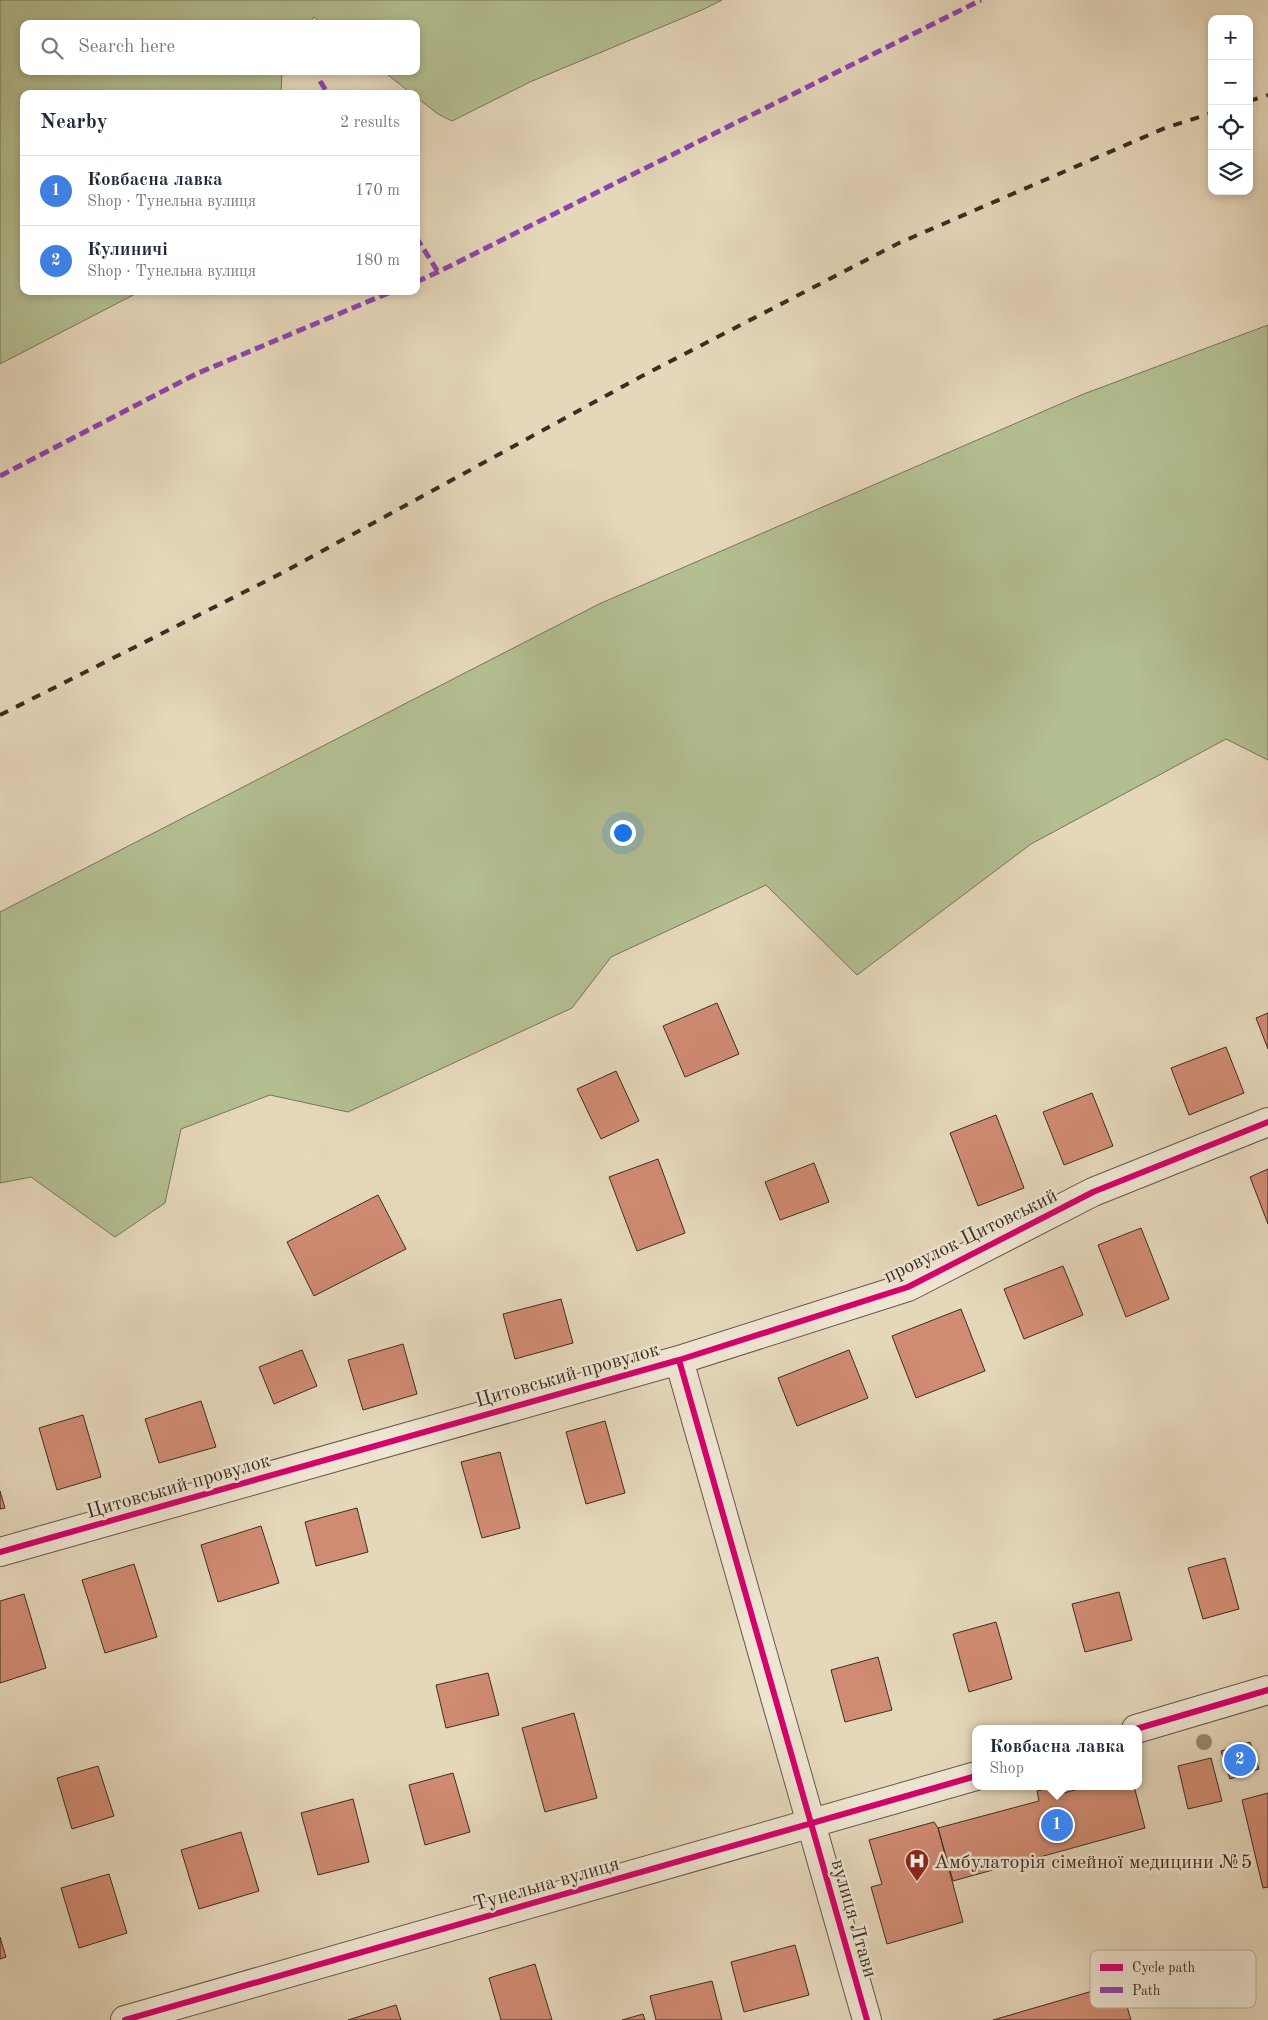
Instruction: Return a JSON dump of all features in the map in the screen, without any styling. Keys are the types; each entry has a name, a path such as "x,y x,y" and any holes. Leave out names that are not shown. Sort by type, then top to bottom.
{"street":[{"name":"провулок Цитовський","path":"679,1360 908,1287 1093,1192 1268,1122"},
{"name":"Цитовський провулок","path":"0,1552 679,1360 811,1824"},
{"path":"1142,1727 1268,1690"},
{"name":"Тунельна вулиця","path":"125,2020 972,1777"},
{"name":"вулиця Лтави","path":"811,1824 867,2020"}],"green space":[{"path":"0,0 722,0 530,82 452,121 438,114 420,100 420,90 407,90 388,75 420,75 420,20 317,20 314,17 312,20 20,20 20,75 282,75 281,90 20,90 20,295 133,295 0,364"},
{"path":"1268,325 1268,760 1226,739 1031,844 857,975 766,885 611,957 572,1008 348,1112 270,1095 181,1129 165,1203 115,1237 31,1177 0,1183 0,912 599,604 1081,395"}],"building":[{"path":"717,1003 739,1054 685,1077 663,1026"},
{"path":"1268,1013 1268,1049 1256,1018"},
{"path":"1226,1047 1244,1093 1189,1115 1171,1068"},
{"path":"616,1071 639,1121 601,1139 577,1089"},
{"path":"1092,1093 1113,1146 1064,1165 1043,1112"},
{"path":"996,1115 1024,1188 978,1206 950,1133"},
{"path":"658,1159 685,1233 637,1251 609,1177"},
{"path":"814,1163 829,1202 780,1220 765,1182"},
{"path":"1268,1169 1268,1224 1250,1177"},
{"path":"378,1195 406,1249 314,1296 287,1242"},
{"path":"1141,1228 1169,1299 1126,1317 1098,1245"},
{"path":"1063,1266 1083,1315 1024,1339 1004,1289"},
{"path":"561,1299 573,1343 515,1359 503,1314"},
{"path":"961,1309 985,1371 916,1398 892,1336"},
{"path":"403,1344 417,1394 363,1410 348,1360"},
{"path":"302,1350 317,1386 274,1404 259,1367"},
{"path":"849,1350 868,1398 797,1426 778,1378"},
{"path":"201,1401 216,1447 159,1463 145,1419"},
{"path":"83,1415 101,1477 57,1490 39,1428"},
{"path":"605,1421 625,1493 586,1504 566,1432"},
{"path":"500,1452 520,1528 482,1538 461,1462"},
{"path":"0,1491 5,1508 0,1509"},
{"path":"357,1508 368,1552 316,1566 305,1522"},
{"path":"261,1526 279,1583 218,1602 201,1545"},
{"path":"1225,1558 1239,1609 1203,1619 1188,1568"},
{"path":"134,1564 157,1637 105,1653 82,1580"},
{"path":"1119,1592 1132,1640 1085,1652 1072,1604"},
{"path":"24,1594 46,1668 0,1683 0,1601"},
{"path":"996,1622 1012,1679 969,1692 953,1634"},
{"path":"878,1657 892,1710 845,1722 831,1670"},
{"path":"488,1673 499,1715 446,1728 436,1685"},
{"path":"574,1713 597,1798 545,1812 522,1728"},
{"path":"1250,1742 1259,1769 1230,1779 1221,1751"},
{"path":"1211,1758 1222,1801 1188,1809 1178,1766"},
{"path":"98,1766 114,1816 72,1829 57,1778"},
{"path":"453,1773 470,1832 425,1845 409,1785"},
{"path":"1059,1790 1060,1794 1075,1790 1135,1790 1145,1828 953,1881 938,1828 1039,1801 1037,1791"},
{"path":"1268,1793 1268,1887 1263,1888 1242,1800"},
{"path":"353,1799 369,1862 318,1875 301,1813"},
{"name":"Амбулаторія сімейної медицини №5","path":"934,1822 938,1828 963,1922 887,1944 871,1887 882,1884 869,1840"},
{"path":"241,1832 259,1891 199,1909 181,1850"},
{"path":"109,1874 127,1933 79,1948 61,1888"},
{"path":"0,1937 6,1957 0,1959"},
{"path":"795,1945 809,1995 744,2012 731,1962"},
{"path":"535,1964 552,2020 501,2020 489,1978"},
{"path":"712,1981 722,2020 656,2020 650,1996"},
{"path":"1090,1992 1090,2008 1127,2008 1131,2020 993,2020"},
{"path":"396,2005 401,2020 348,2020"},
{"path":"643,2014 645,2020 622,2020"}],"railway":[{"path":"1253,100 1268,95"},
{"path":"0,715 282,573 642,376 899,243 1165,128 1208,114"}],"marked path":[{"path":"420,280 981,0"},
{"path":"320,81 326,90"},
{"path":"420,243 438,272"},
{"path":"0,476 196,374 384,295"}],"cycle path":[{"path":"0,1552 679,1360 908,1287 1093,1192 1268,1122"},
{"path":"679,1360 867,2020"},
{"path":"1142,1727 1268,1690"},
{"path":"125,2020 972,1777"}],"place":[{"name":"Кулиничі","path":"1240,1760"},
{"name":"Ковбасна лавка","path":"1057,1825"},
{"name":"Амбулаторія сімейної медицини №5","path":"917,1882"}]}
